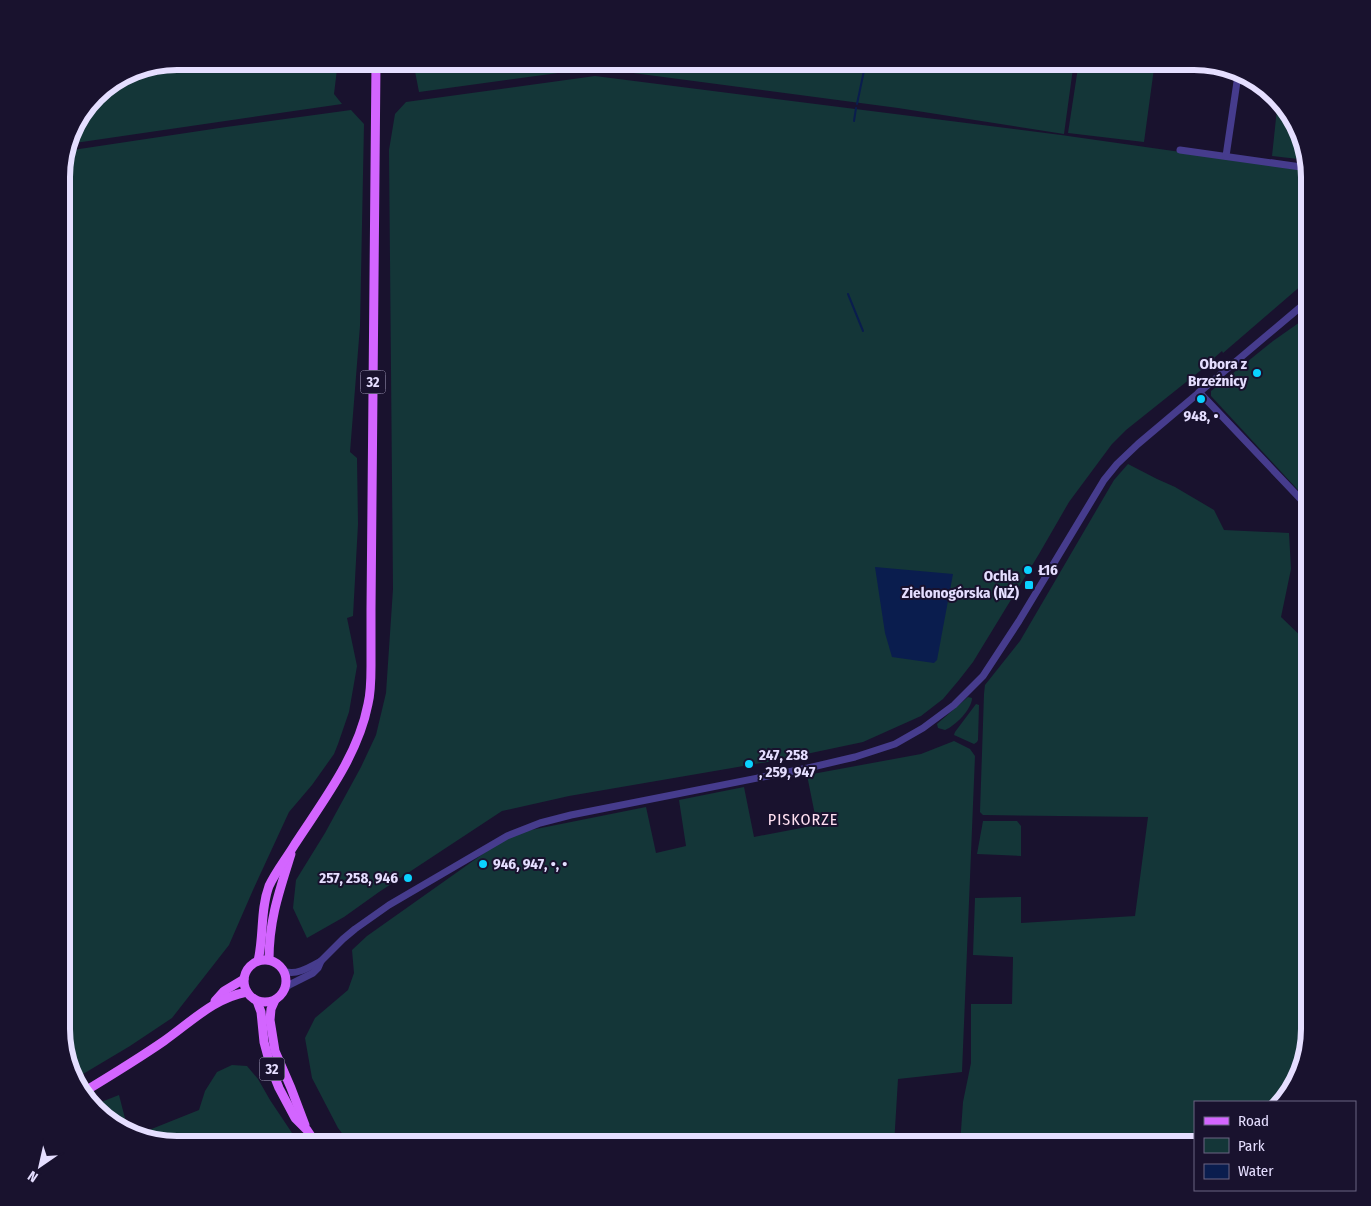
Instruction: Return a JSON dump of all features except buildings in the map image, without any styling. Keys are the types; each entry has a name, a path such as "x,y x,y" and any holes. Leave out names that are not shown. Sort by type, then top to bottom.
{"main road":[{"name":"32","path":"244,979 248,968 258,961 268,888 274,875 341,772 355,745 369,703 372,600 376,70"},
{"name":"32","path":"269,960 274,906 294,847"},
{"path":"212,1005 217,996 224,990 244,979 247,992 253,999 269,1002 282,995 287,982 284,971 275,962 269,960 258,961"},
{"path":"88,1089 132,1062 212,1005 234,994 247,992"},
{"name":"32","path":"275,1000 271,1009 270,1020 275,1051 307,1130"},
{"name":"32","path":"258,1001 264,1042 271,1068 295,1118 311,1136"}],"street":[{"path":"1226,156 1237,79"},
{"path":"1180,150 1301,167"},
{"path":"284,971 296,973 321,961 343,939 369,918 474,855 524,828 571,814 808,768 855,757 895,744 923,728 954,705 982,676 1019,621 1091,500 1110,472 1132,449 1301,307"},
{"path":"1199,392 1301,499"},
{"path":"286,988 289,984 313,973 321,961"}],"green space":[{"path":"177,70 337,70 334,94 342,104 76,143 84,123 101,101 123,84 156,72"},
{"path":"415,70 580,70 419,92"},
{"path":"610,70 1073,70 1064,134 898,108"},
{"path":"1078,70 1154,70 1144,142 1068,133"},
{"path":"595,76 1061,135 1301,169 1301,286 1223,353 1222,351 1215,359 1126,430 1112,444 1069,502 973,662 943,699 921,716 863,742 773,761 569,796 502,811 344,917 307,938 293,908 296,880 325,833 361,767 376,735 386,693 393,589 389,150 395,114 406,102"},
{"path":"1277,109 1290,129 1299,159 1272,156"},
{"path":"351,110 364,124 360,326 350,452 357,458 358,524 353,616 347,618 357,666 349,712 334,754 312,785 289,812 229,945 172,1018 80,1076 72,1050 70,1036 70,170 72,156 74,150"},
{"path":"1301,321 1301,493 1211,396 1211,391 1273,341"},
{"path":"1128,464 1175,487 1214,510 1224,530 1289,533 1291,569 1281,617 1301,636 1301,1036 1299,1050 1290,1077 1274,1101 1194,1101 1194,1136 961,1136 963,1102 971,1063 971,1004 1012,1004 1013,957 973,955 975,898 1021,897 1021,923 1135,916 1148,817 983,815 980,812 985,685 1020,641 1114,480"},
{"path":"968,697 972,698 971,702 962,717 945,730 938,728 937,724"},
{"path":"976,704 979,705 978,740 974,744 954,735"},
{"path":"954,741 970,749 975,756 962,1072 898,1079 895,1136 344,1136 338,1128 312,1078 305,1038 315,1018 348,990 354,973 352,950 367,936 511,834 646,807 656,853 686,846 679,800 744,787 754,837 817,825 807,775 921,754"},
{"path":"983,821 1017,821 1021,826 1021,856 977,854"},
{"path":"232,1065 247,1066 258,1079 294,1136 170,1136 146,1131 199,1110 205,1091 217,1072"},
{"path":"119,1095 126,1123 117,1118 99,1103"}],"water":[{"path":"875,567 953,574 937,660 934,663 892,657 885,633"}],"waterway":[{"path":"857,104 864,70"},
{"path":"854,121 856,108"},
{"path":"848,294 863,331"}],"place":[{"name":"Obora z Brzeźnicy","path":"1257,373"},
{"name":"948, •","path":"1201,399"},
{"name":"Ł16","path":"1028,570"},
{"name":"Ochla Zielonogórska (NŻ)","path":"1029,585"},
{"name":"247, 258 , 259, 947","path":"749,764"},
{"name":"946, 947, •, •","path":"483,864"},
{"name":"257, 258, 946","path":"408,878"}],"district":[{"name":"PISKORZE","path":"803,819"}]}
